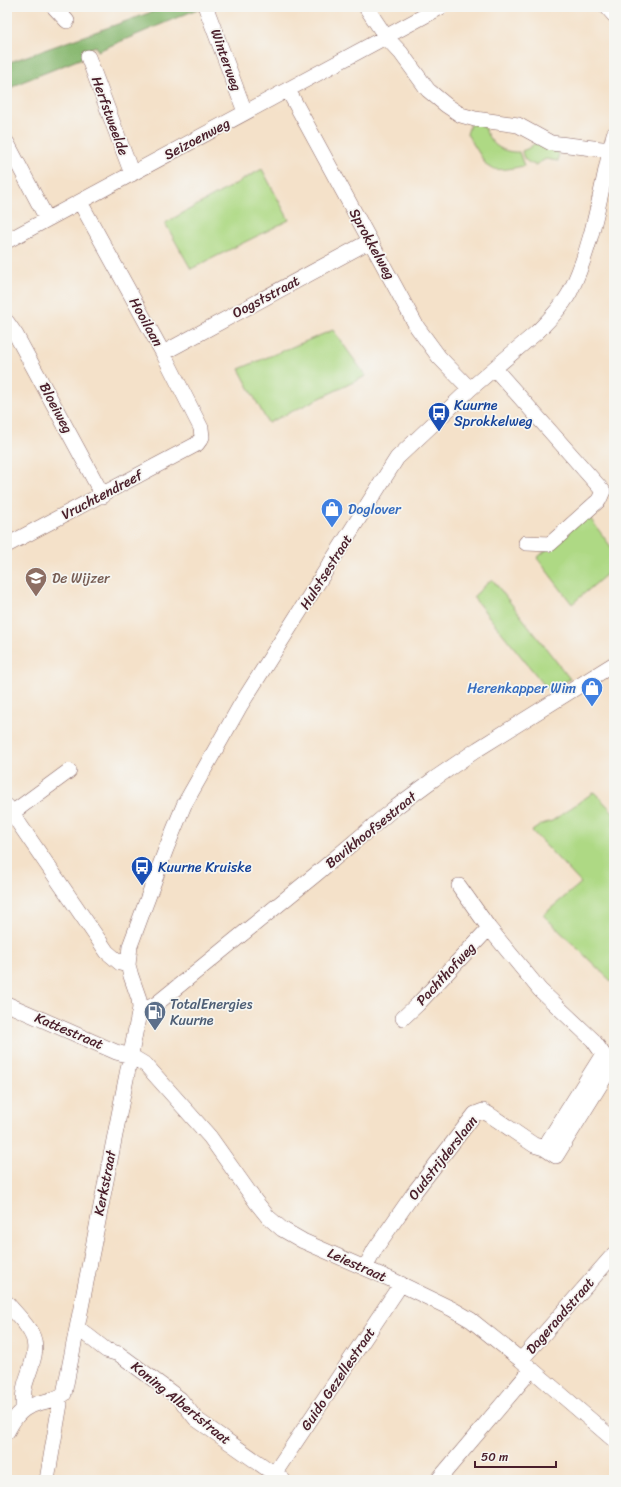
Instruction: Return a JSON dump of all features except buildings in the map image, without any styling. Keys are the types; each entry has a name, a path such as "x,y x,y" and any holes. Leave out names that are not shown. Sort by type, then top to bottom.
{"street":[{"path":"54,7 67,21"},
{"path":"366,7 386,37 401,53 428,90 446,105 461,114 475,119 518,125 551,143 610,150"},
{"name":"Seizoenweg","path":"7,241 440,7"},
{"path":"607,7 614,15"},
{"name":"Winterweg","path":"206,8 245,112"},
{"name":"Herfstweelde","path":"88,57 132,174"},
{"name":"Sprokkelweg","path":"288,90 417,327 439,357 470,389"},
{"name":"Hulstsestraat","path":"128,965 130,946 166,848 184,805 240,706 397,458 470,389 547,323 569,294 610,178 610,150 614,134"},
{"path":"7,143 47,219"},
{"name":"Hooilaan","path":"80,202 163,353 201,428 202,437 197,444"},
{"name":"Oogststraat","path":"163,353 370,241"},
{"name":"Bloeiweg","path":"7,322 16,335 103,496"},
{"path":"495,369 603,491 599,500 550,544 526,543"},
{"name":"Vruchtendreef","path":"7,545 103,496 197,444"},
{"name":"Bavikhoofsestraat","path":"140,1008 147,1008 155,1005 315,875 392,810 434,779 478,749 614,664"},
{"path":"69,771 9,810 107,952 120,963 128,965"},
{"name":"Oudstrijderslaan","path":"366,1268 376,1249 416,1190 475,1114 482,1111 534,1145 544,1148 608,1053 540,990 489,928 459,886"},
{"name":"Pachthofweg","path":"403,1018 489,928"},
{"name":"Kerkstraat","path":"57,1399 64,1394 140,1008 128,965"},
{"name":"Kattestraat","path":"7,1004 116,1052 131,1056"},
{"name":"Leiestraat","path":"131,1056 146,1065 210,1137 256,1202 268,1217 282,1229 303,1241 401,1284 471,1320 527,1364 614,1440"},
{"name":"Dageraadstraat","path":"438,1480 614,1254"},
{"name":"Guido Gezellestraat","path":"279,1477 401,1284"},
{"path":"7,1303 33,1335 35,1342 35,1351 25,1385 23,1409"},
{"name":"Koning Albertstraat","path":"78,1328 106,1350 119,1354 180,1399 196,1419 279,1477"},
{"path":"7,1432 12,1421 23,1409 34,1404 57,1399 60,1404 47,1480"}],"green space":[{"path":"166,7 200,8 98,51 96,46 83,51 85,57 22,82 7,90 7,57 10,62"},
{"path":"471,122 484,125 488,137 496,145 506,151 519,152 524,166 500,170 487,166 467,134"},
{"path":"538,141 559,149 558,161 546,159 535,165 526,160 522,151"},
{"path":"262,169 289,220 191,269 165,223"},
{"path":"333,330 366,376 268,423 239,369"},
{"path":"587,514 614,551 614,568 572,604 537,558"},
{"path":"492,579 570,679 549,691 473,597"},
{"path":"594,792 614,813 614,984 543,915 581,883 532,831 542,824 552,821"}],"place":[{"name":"Kuurne Sprokkelweg","path":"439,432"},
{"name":"Doglover","path":"332,528"},
{"name":"De Wijzer","path":"36,598"},
{"name":"Herenkapper Wim","path":"592,708"},
{"name":"Kuurne Kruiske","path":"142,886"},
{"name":"TotalEnergies Kuurne","path":"155,1032"}]}
